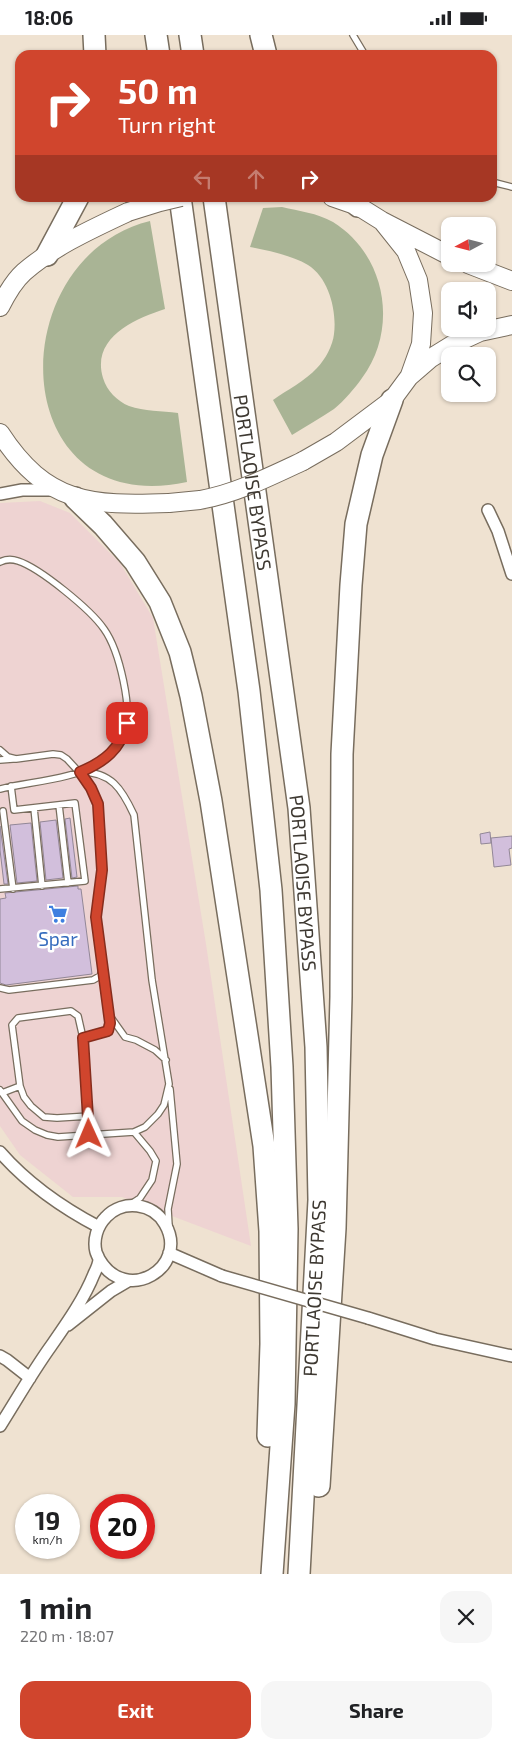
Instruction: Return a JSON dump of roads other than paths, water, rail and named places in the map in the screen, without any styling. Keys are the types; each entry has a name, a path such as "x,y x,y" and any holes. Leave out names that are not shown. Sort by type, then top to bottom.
{"highway":[{"path":"94,35 95,50"},
{"path":"156,35 158,50"},
{"path":"190,35 192,50"},
{"path":"261,35 265,50"},
{"path":"47,255 75,202"},
{"name":"PORTLAOISE BYPASS","path":"181,202 249,691 271,890 282,1067 287,1229 284,1403 272,1574"},
{"name":"PORTLAOISE BYPASS","path":"215,202 300,808 316,1047 319,1200 299,1574"},
{"path":"313,1574 335,1228 341,997 342,754 351,585 356,524 372,455 392,400"},
{"path":"76,497 135,562 160,602 180,652 191,696 211,801 264,1146 270,1231 271,1344 264,1574"}],"main road":[{"path":"0,307 6,294 23,273 47,255 89,231 128,212 160,202"},
{"path":"353,202 382,221 441,251"},
{"path":"382,221 406,251 418,280 424,313 421,344 409,377"},
{"path":"0,278 23,273"},
{"path":"491,273 512,281"},
{"path":"0,433 9,447 33,474 55,489 76,497 131,505 202,500 269,477 336,443 392,400 409,377 431,358 452,345 480,332 512,325"}],"street":[{"path":"0,494 55,489"},
{"path":"488,510 498,531 512,574"},
{"path":"0,1152 56,1203 99,1227"},
{"path":"128,1206 145,1207 153,1211 164,1222 170,1237 169,1253 162,1267 156,1273 142,1280 128,1281 114,1276 102,1265 95,1244 99,1227 106,1217 112,1212 128,1206"},
{"path":"169,1253 222,1276 435,1339 512,1356"},
{"path":"0,1426 30,1378 65,1328 94,1274 99,1259"},
{"path":"65,1328 111,1291 128,1281"},
{"path":"0,1356 30,1378"}],"lane":[{"path":"353,35 362,50"},
{"path":"497,183 512,187"},
{"path":"0,560 11,559 20,561 38,572 87,610 105,630 116,656 127,705 127,723 124,736 108,756 80,772"},
{"path":"0,750 8,757 16,759"},
{"path":"0,760 53,754 67,759 80,772 91,788 98,804 102,870 96,917 110,1023 108,1031 83,1038"},
{"path":"0,789 92,771 102,774 125,795 134,815 152,980 170,1084 177,1164 168,1209 170,1237"},
{"path":"11,786 14,810"},
{"path":"0,889 13,889 84,881 75,803 2,812 13,889"},
{"path":"59,805 68,883"},
{"path":"34,808 42,886"},
{"path":"0,988 10,990 93,980 100,976 103,968"},
{"path":"89,1116 44,1117 31,1107 24,1097 20,1086 12,1025 18,1018 71,1011 78,1016 83,1038 89,1116 89,1134"},
{"path":"109,1014 125,1037 136,1040 155,1050 166,1061"},
{"path":"20,1086 1,1092 22,1121 35,1130 58,1137 134,1132 145,1127 164,1105 170,1084"},
{"path":"128,1206 140,1198 147,1189 152,1180 156,1161 134,1132"}],"place":[{"name":"Spar","path":"58,914"}]}
